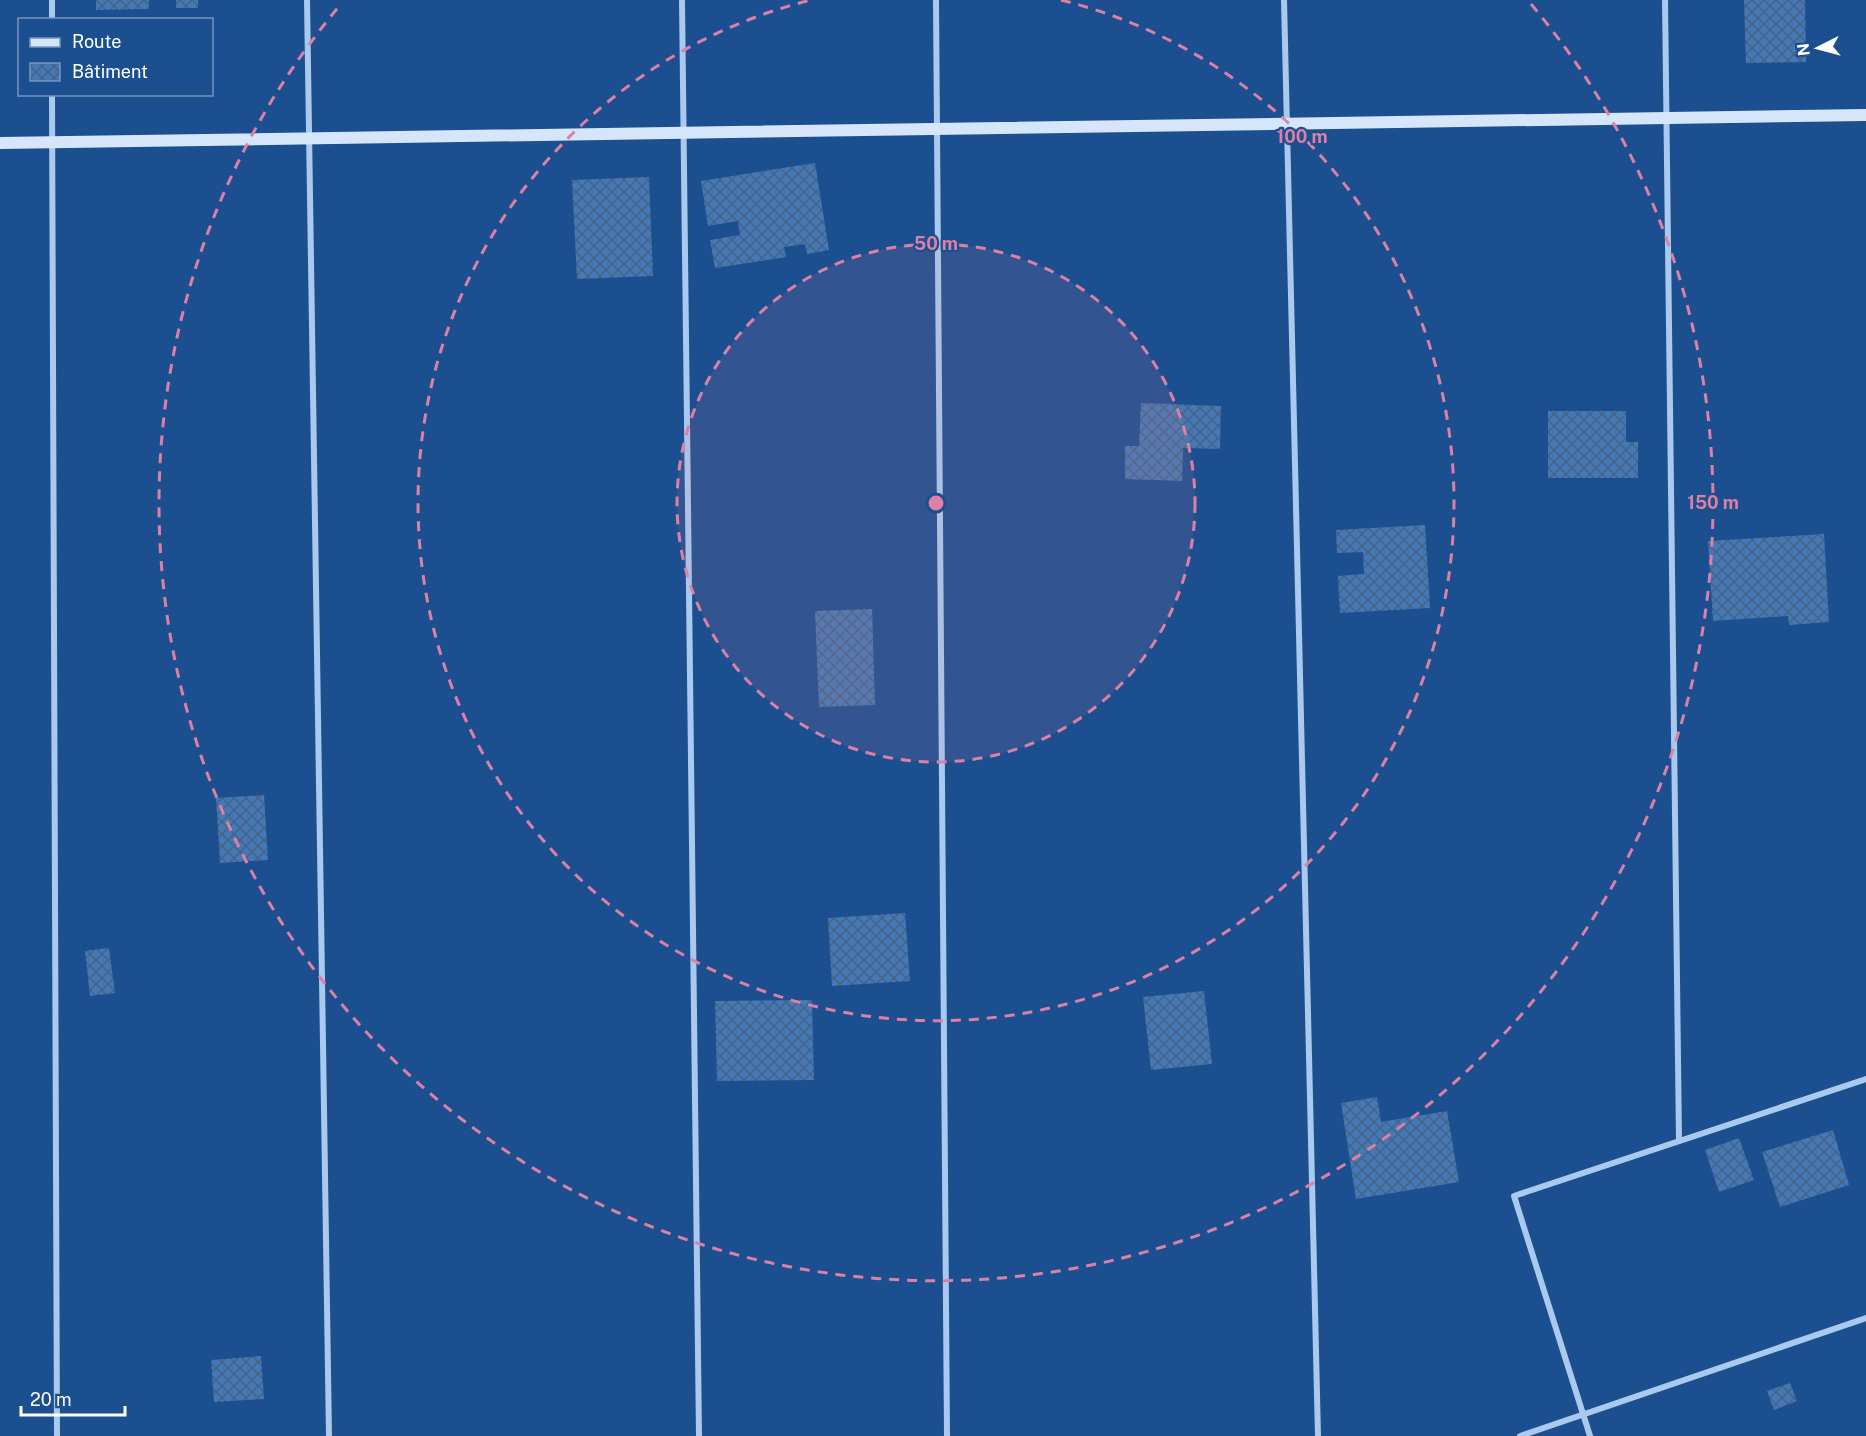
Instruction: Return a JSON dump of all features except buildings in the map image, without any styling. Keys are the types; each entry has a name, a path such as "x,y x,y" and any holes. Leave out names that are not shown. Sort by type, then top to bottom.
{"street":[{"path":"52,0 52,18"},
{"path":"307,0 329,1436"},
{"path":"682,0 699,1436"},
{"path":"936,0 947,1436"},
{"path":"1284,0 1318,1436"},
{"path":"1665,0 1679,1141"},
{"path":"52,96 57,1436"},
{"path":"0,143 1866,115"},
{"path":"1590,1436 1514,1196 1866,1080"},
{"path":"1520,1436 1866,1318"}]}
